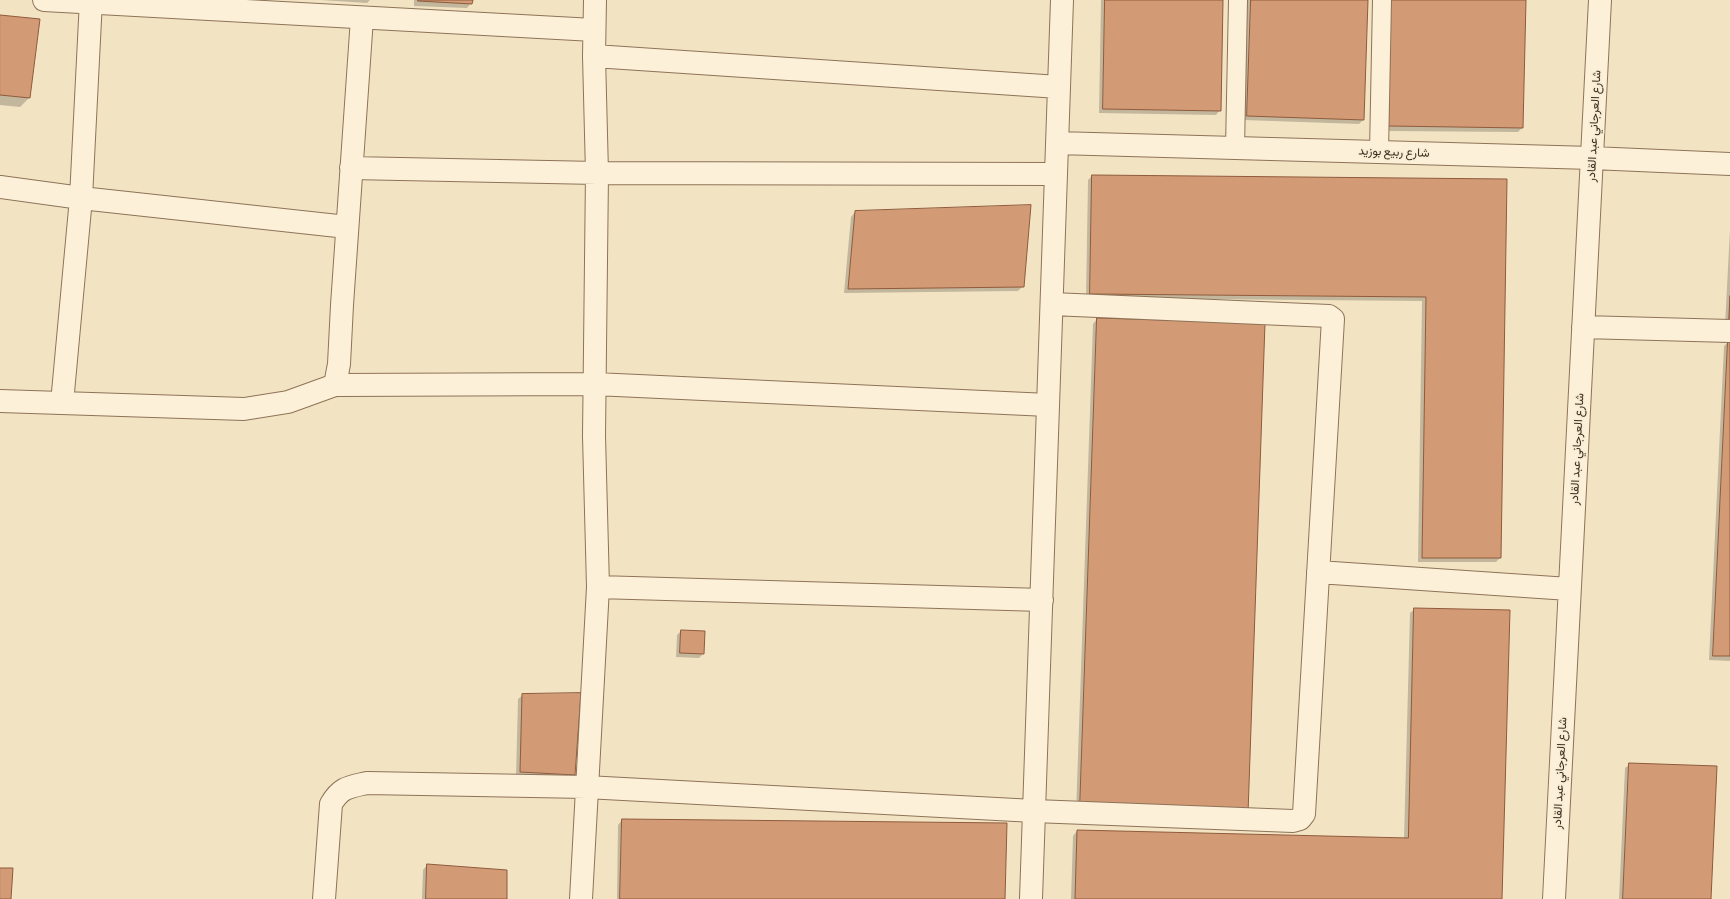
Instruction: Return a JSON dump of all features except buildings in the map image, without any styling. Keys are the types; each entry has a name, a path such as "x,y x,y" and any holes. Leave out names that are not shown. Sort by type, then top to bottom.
{"street":[{"path":"44,0 594,30"},
{"path":"581,899 598,587 594,436 597,173 594,56 595,0"},
{"path":"1031,899 1062,0"},
{"path":"1235,148 1238,0"},
{"path":"1379,152 1382,0"},
{"name":"شارع العرجاني عبد القادر","path":"1554,899 1600,0"},
{"path":"62,403 81,198 91,2"},
{"path":"335,385 339,364 362,18"},
{"path":"594,56 1059,87"},
{"name":"شارع ربيع بوزيد","path":"1057,143 1592,158 1730,164"},
{"path":"351,168 597,173 1056,174"},
{"path":"0,188 347,227"},
{"path":"324,899 332,804 338,793 350,787 367,783 586,787 1034,811 1293,821 1300,819 1304,814 1333,318 1331,316 1052,304"},
{"path":"1583,327 1730,331"},
{"path":"0,401 244,409 288,402 335,385 595,384 1048,405"},
{"path":"1318,572 1569,590"},
{"path":"598,587 1042,600"}]}
